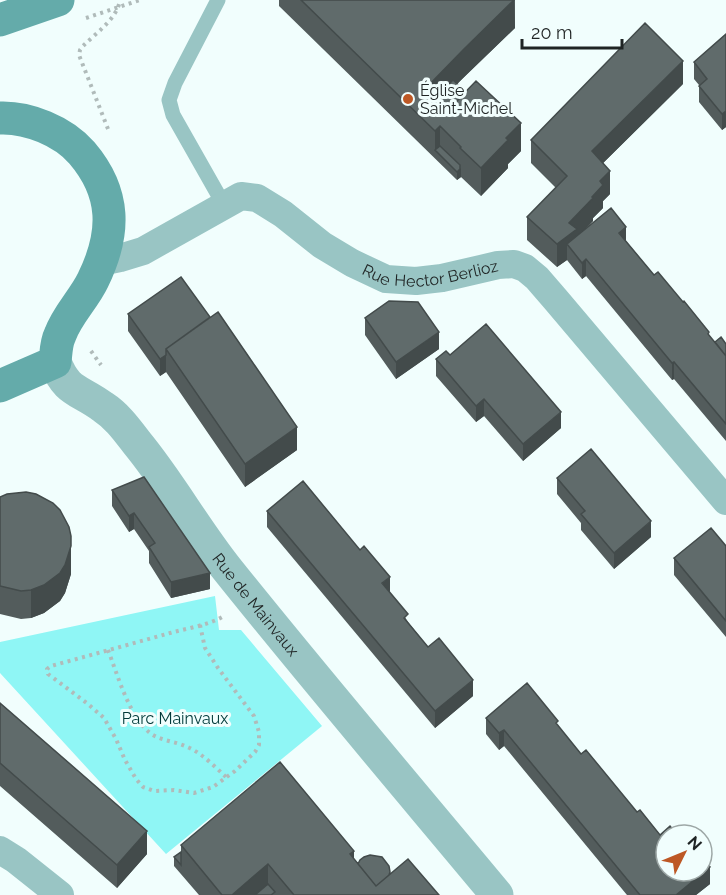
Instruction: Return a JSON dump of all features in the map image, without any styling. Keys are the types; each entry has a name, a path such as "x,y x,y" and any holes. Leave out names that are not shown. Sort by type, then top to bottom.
{"main road":[{"path":"0,20 58,0"},
{"path":"0,118 41,125 75,145 93,166 102,182 109,210 108,237 101,262 93,282 59,336 55,362 0,386"}],"street":[{"name":"Rue Hector Berlioz","path":"101,262 143,250 241,196 257,198 352,263 386,279 442,278 498,265 514,264 525,268 550,292 726,501"},
{"name":"Rue de Mainvaux","path":"55,362 60,374 70,387 103,406 117,418 225,567 497,895"},
{"path":"0,850 60,895"}],"lane":[{"path":"218,0 175,83 169,100 173,115 224,205"}],"path":[{"path":"109,132 80,50 109,20 118,8 120,0"},
{"path":"200,625 206,648 254,716 259,732 259,745 255,752 235,771 213,787 194,793 174,790 154,791 143,787 136,779 104,718 48,674 47,669 51,666 218,620 230,613"},
{"path":"108,650 135,717 151,734 185,746 211,763 226,777"}],"green space":[{"name":"Parc Mainvaux","path":"215,596 219,630 241,630 322,726 166,854 0,673 0,642"}],"building":[{"name":"Église Saint-Michel","path":"301,0 514,0 427,87 449,109 476,81 521,123 481,168 440,126 435,131"},
{"path":"645,23 683,61 592,151 610,171 600,181 603,185 593,198 569,223 577,229 557,244 527,217 567,176 531,140"},
{"path":"726,34 726,111 722,114 699,86 707,79 694,62"},
{"path":"453,80 466,92 449,109 436,97"},
{"path":"440,146 460,165 457,172 435,150"},
{"path":"611,208 626,227 619,233 654,275 658,272 684,301 726,356 726,424 586,259 582,263 567,244"},
{"path":"181,277 210,317 166,349 166,355 160,359 128,314"},
{"path":"389,301 418,302 439,332 396,362 365,318"},
{"path":"218,312 297,427 245,464 166,349"},
{"path":"486,324 561,412 523,444 484,399 476,406 436,359 446,351 450,355"},
{"path":"721,337 726,344 726,356 715,342"},
{"path":"591,449 651,521 614,553 581,514 585,511 557,478"},
{"path":"144,477 210,573 171,582 149,547 155,543 134,513 129,516 112,490"},
{"path":"303,481 360,550 364,546 390,577 382,583 408,614 404,618 428,647 439,638 473,680 435,711 267,511"},
{"path":"26,492 36,494 53,503 60,510 69,527 71,546 60,573 44,585 21,591 0,586 0,497"},
{"path":"711,528 726,546 726,621 674,558"},
{"path":"527,683 581,754 586,750 637,812 640,810 654,828 654,883 691,883 676,895 640,895 504,730 499,733 486,718"},
{"path":"0,703 147,831 117,865 0,763"},
{"path":"280,762 354,851 350,854 376,886 408,859 439,895 294,895 268,864 232,895 222,895 181,845"},
{"path":"181,852 181,865 174,857"},
{"path":"370,855 382,857 389,866 389,875 376,886 358,864 364,857"},
{"path":"268,884 275,892 271,895 255,895"}],"place":[{"name":"Église Saint-Michel","path":"408,99"}]}
